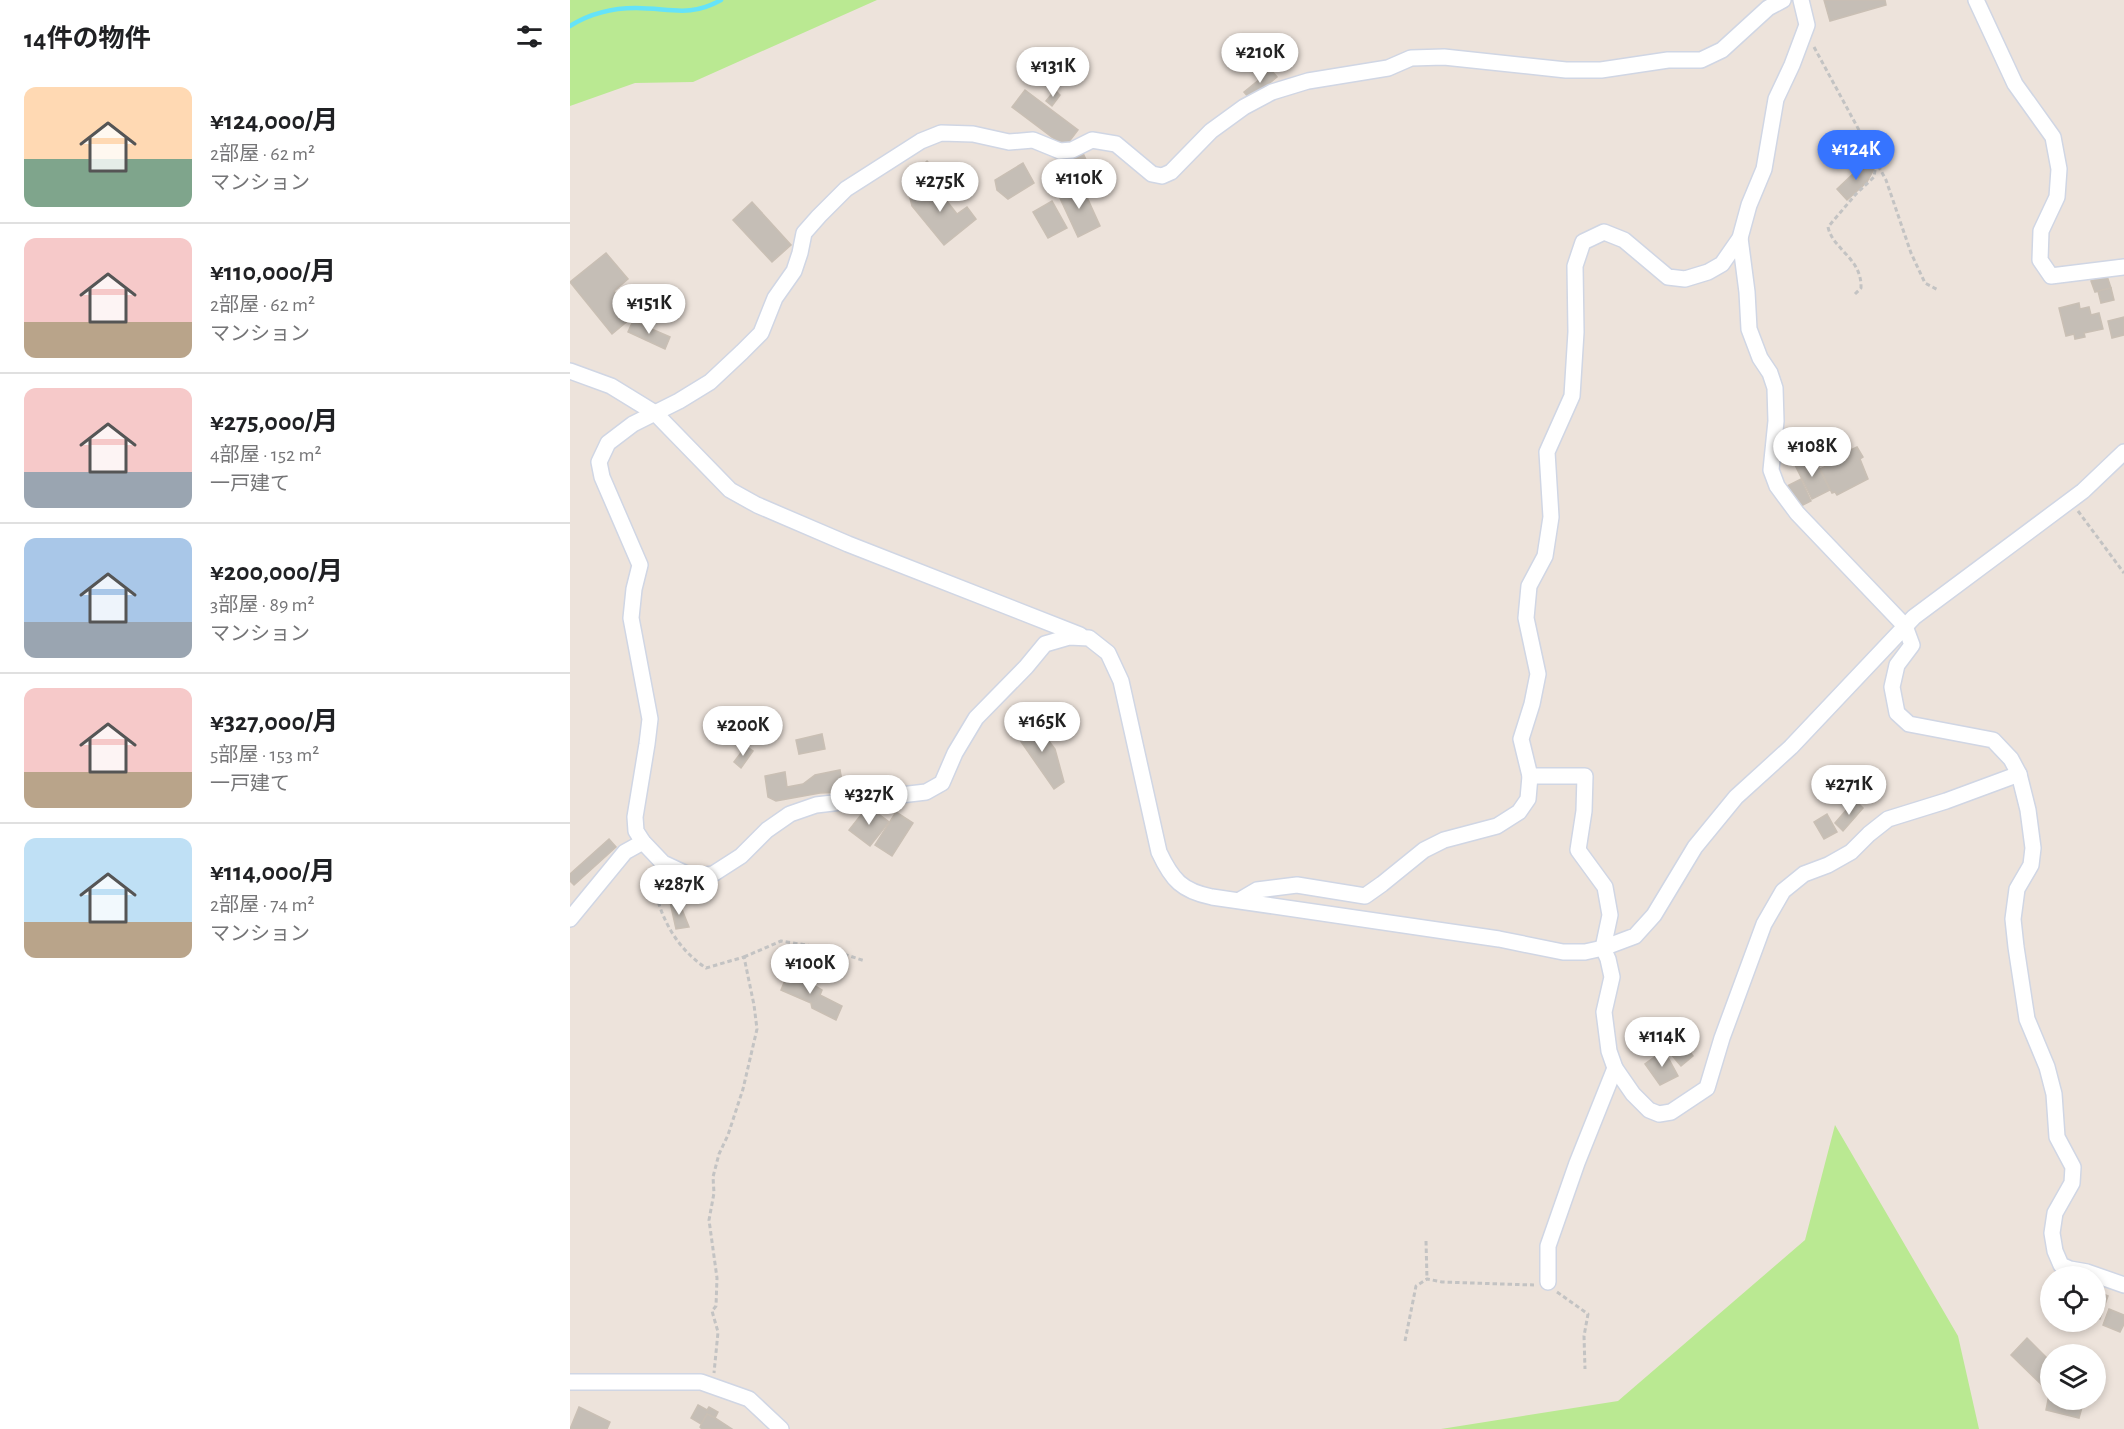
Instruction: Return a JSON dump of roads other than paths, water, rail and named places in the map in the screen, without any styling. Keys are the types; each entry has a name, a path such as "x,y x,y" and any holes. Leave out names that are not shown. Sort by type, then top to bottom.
{"street":[{"path":"1089,638 1069,637 1045,644 976,718 955,753 942,783 926,792 816,805 790,814 767,830 741,856 713,874 693,877 663,863 646,846 636,831 634,817 650,719 631,618 639,565 602,477 599,462 608,443 633,424 710,381 761,333 775,298 794,271 804,233 846,189 921,141 941,133 973,134 1009,142 1033,140 1060,151 1072,150 1092,140 1116,144 1152,174 1162,176 1171,172 1211,131 1244,107 1272,92 1308,81 1388,68 1411,58 1444,57 1566,70 1601,70 1668,60 1701,60 1722,51 1768,8 1783,0"},
{"path":"1240,900 1257,890 1297,885 1365,896 1424,850 1444,840 1497,826 1519,812 1528,799 1530,776 1521,739 1538,674 1526,618 1529,586 1545,556 1551,517 1547,452 1572,396 1576,332 1575,266 1583,242 1604,232 1624,240 1668,277 1685,279 1708,272 1722,264 1740,238 1749,205 1764,170 1776,99 1807,25 1801,0"},
{"path":"1976,0 2015,84 2053,137 2059,169 2057,197 2042,231 2040,260 2051,276 2124,267"},
{"path":"1740,238 1749,329 1775,388 1776,421 1771,470 1777,486 1797,513 1905,626 1912,645 1897,664 1894,676 1892,687 1897,713 1909,724 1993,740 2011,759 2019,774 2028,810 2033,848 2031,865 2018,889 2013,919 2016,947 2027,1019 2047,1067 2054,1094 2058,1137 2073,1167 2072,1183 2055,1213 2052,1233 2055,1251 2061,1265 2124,1285"},
{"path":"570,371 611,386 655,413 730,490 859,549 1089,638 1108,653 1121,681 1159,852 1168,873 1182,887 1197,894 1499,939 1563,952 1585,952 1635,936 1654,915 1695,847 1736,797 1791,747 1914,616 2083,491 2124,452"},
{"path":"1530,776 1585,776 1584,811 1578,850 1605,887 1610,915 1603,948 1608,959 1611,977 1604,1012 1605,1031 1615,1068 1633,1094 1649,1110 1659,1114 1671,1112 1688,1103 1707,1088 1722,1038 1764,924 1783,891 1804,874 1828,865 1851,852 1888,819 1946,801 2019,774"},
{"path":"570,919 625,852 646,846"},
{"path":"1548,1282 1548,1246 1577,1163 1615,1068"},
{"path":"570,1382 702,1382 749,1399 781,1429"}],"waterway":[{"path":"570,26 593,15 619,9 679,11 699,9 721,0"}]}
